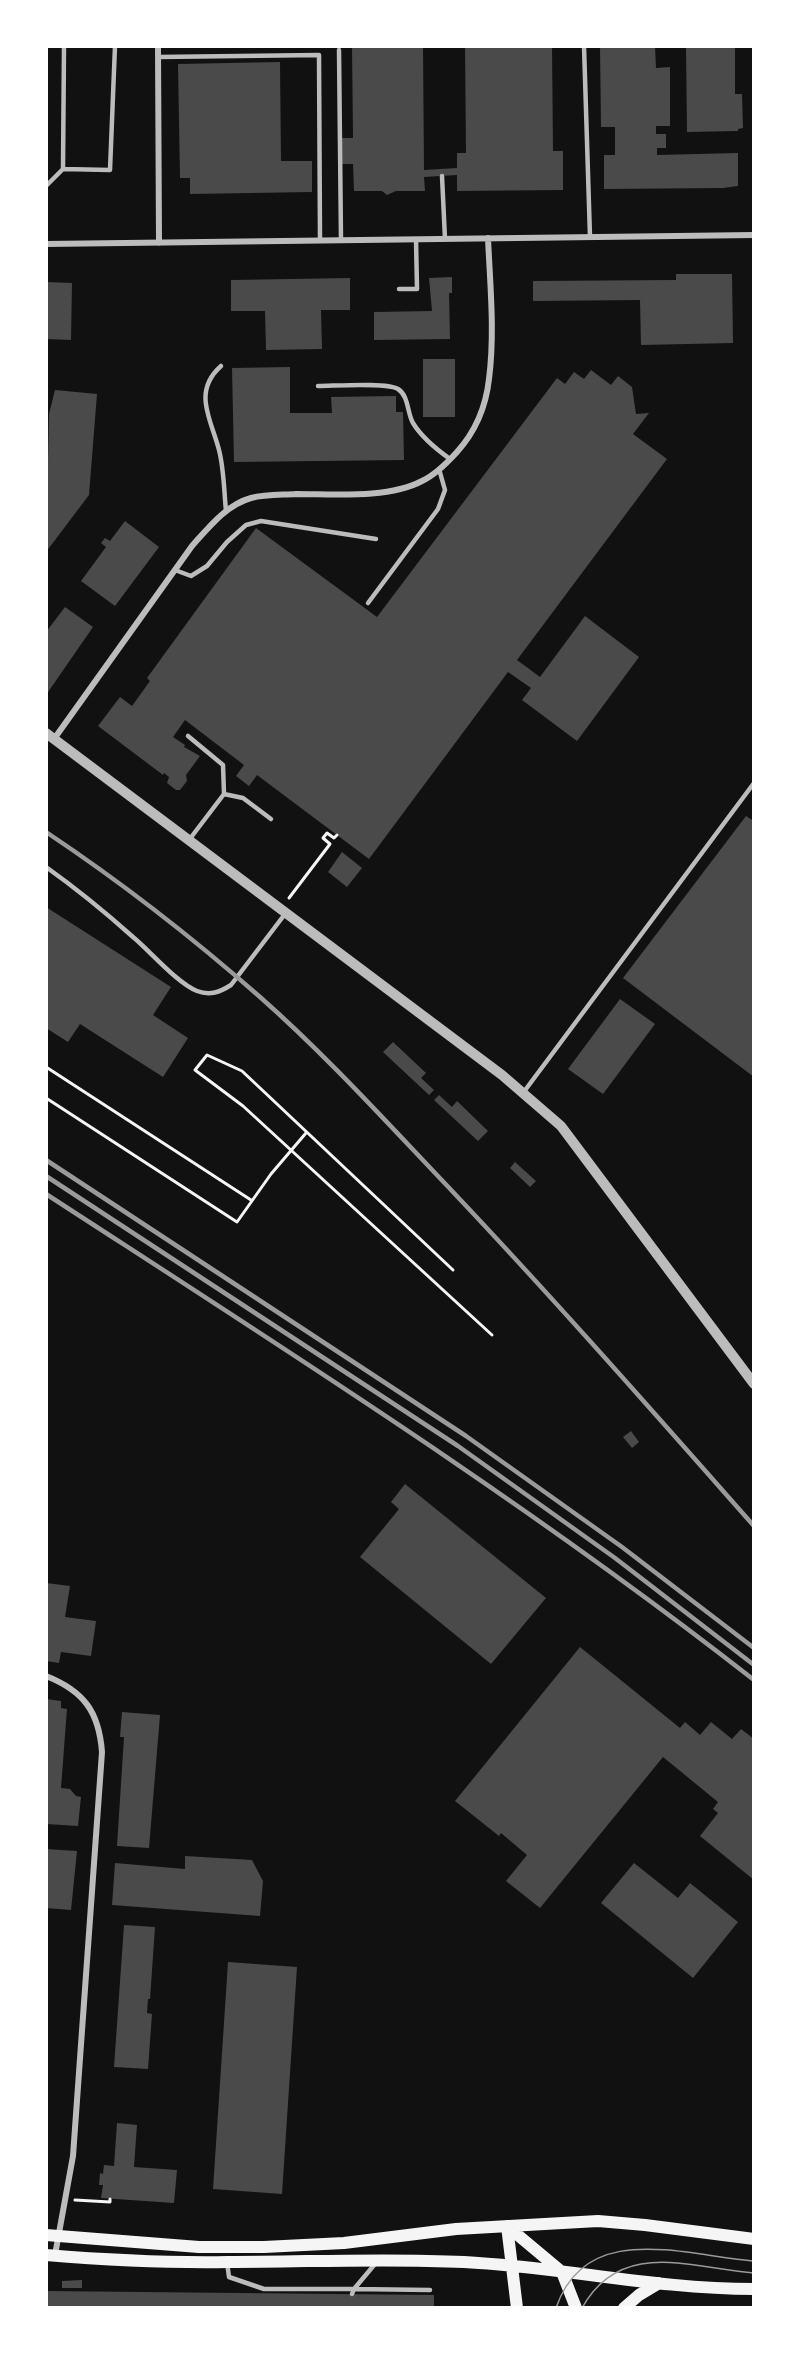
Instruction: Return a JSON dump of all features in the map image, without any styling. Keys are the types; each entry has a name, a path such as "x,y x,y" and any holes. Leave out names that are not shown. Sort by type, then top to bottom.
{"main road":[{"path":"52,2235 188,2246 264,2247 354,2242 456,2229 612,2222 753,2239"},
{"path":"507,2226 516,2307"},
{"path":"507,2226 562,2272 576,2307"},
{"path":"51,2255 134,2261 380,2259 511,2265 659,2283 753,2289"},
{"path":"624,2307 659,2283"}],"street":[{"path":"158,46 159,243"},
{"path":"46,244 753,235"},
{"path":"488,238 491,337 489,380 477,423 464,444 439,469 422,481 402,489 364,493 266,495 249,499 226,511 192,546 50,736 502,1075 561,1126 752,1380"},
{"path":"46,1676 63,1683 86,1702 100,1731 102,1752 74,2156 65,2199 52,2235 51,2255"}],"lane":[{"path":"46,186 63,169 64,46"},
{"path":"63,169 110,170 115,46"},
{"path":"584,46 590,237"},
{"path":"339,50 340,240"},
{"path":"158,57 319,55 320,240"},
{"path":"442,176 445,239"},
{"path":"399,290 417,289 416,239"},
{"path":"221,366 212,375 207,386 205,400 207,415 218,449 226,511"},
{"path":"318,386 397,388 404,395 411,421 419,432 431,445 450,459"},
{"path":"368,603 438,509 445,490 439,469"},
{"path":"175,570 191,576 207,566 227,542 246,525 261,521 376,539"},
{"path":"188,736 224,765 224,794 189,840"},
{"path":"523,1093 753,783"},
{"path":"224,794 243,798 271,819"},
{"path":"46,867 134,937 184,982 195,990 208,994 221,991 231,985 284,910"},
{"path":"353,2292 380,2259"},
{"path":"227,2262 230,2277 264,2289 353,2292 430,2290"}],"path":[{"path":"284,910 330,844 323,838 327,833 334,838 337,835"},
{"path":"453,1270 242,1071 207,1055 195,1070 243,1106 492,1335"},
{"path":"46,1067 251,1200"},
{"path":"46,1098 237,1222 251,1200 306,1133"},
{"path":"65,2199 110,2202 110,2199"}],"building":[{"path":"352,46 423,46 424,170 457,168 457,153 466,153 465,46 552,46 553,151 563,151 563,190 457,191 457,175 424,177 425,191 396,191 387,195 382,191 354,191 353,164 342,164 342,138 353,138"},
{"path":"600,46 655,46 656,68 670,67 670,126 656,126 656,134 666,134 666,148 657,148 657,155 738,153 738,186 604,189 604,155 615,155 615,127 601,127"},
{"path":"686,46 735,46 735,94 742,94 743,128 738,131 687,132"},
{"path":"280,62 281,161 312,161 312,192 190,194 190,178 180,178 178,64"},
{"path":"676,274 732,274 733,343 641,345 640,300 533,301 533,281 676,280"},
{"path":"452,277 452,293 449,293 450,339 374,340 374,312 432,311 429,278"},
{"path":"350,278 350,310 321,310 322,349 266,350 265,311 231,311 231,280"},
{"path":"46,282 72,283 71,340 46,339"},
{"path":"423,359 455,359 455,417 423,417"},
{"path":"290,367 290,413 332,413 331,397 396,396 396,412 403,412 404,460 234,462 232,368"},
{"path":"591,370 611,385 618,376 632,387 636,414 649,413 633,434 667,459 517,660 540,677 585,616 639,657 577,741 522,700 531,688 508,672 369,859 257,775 249,786 236,776 244,765 185,720 173,737 185,745 184,747 200,756 186,775 187,781 180,790 176,790 167,783 169,777 164,773 163,775 98,726 120,697 132,706 150,681 147,678 256,528 377,617 557,378 565,384 574,372 584,379"},
{"path":"55,390 97,394 89,495 46,552 49,414"},
{"path":"125,521 159,547 115,606 81,581 106,547 101,543 105,538 110,541"},
{"path":"65,607 93,627 46,695 46,632"},
{"path":"746,816 754,821 754,1077 623,978"},
{"path":"342,852 362,868 347,887 328,872"},
{"path":"46,907 171,987 153,1015 188,1038 163,1077 80,1024 68,1042 46,1028"},
{"path":"620,999 655,1024 603,1094 568,1069"},
{"path":"393,1042 426,1073 421,1078 434,1090 429,1095 383,1052"},
{"path":"439,1095 452,1107 457,1101 488,1131 478,1141 434,1100"},
{"path":"515,1162 536,1181 530,1187 510,1168"},
{"path":"631,1431 639,1442 632,1448 623,1437"},
{"path":"405,1484 546,1598 491,1664 360,1557 399,1509 391,1502"},
{"path":"46,1583 70,1586 65,1617 96,1621 91,1656 61,1652 59,1663 46,1661"},
{"path":"580,1647 680,1728 685,1722 700,1735 711,1722 732,1739 741,1729 754,1739 754,1880 700,1836 718,1813 713,1809 718,1802 663,1757 540,1908 506,1881 527,1855 501,1833 499,1836 455,1801"},
{"path":"46,1699 61,1701 61,1708 67,1709 61,1788 70,1789 76,1796 81,1797 78,1826 46,1824"},
{"path":"122,1712 160,1715 149,1848 117,1846 124,1737 120,1737"},
{"path":"46,1849 77,1851 71,1910 46,1908"},
{"path":"185,1856 252,1860 263,1881 260,1916 112,1905 115,1863 185,1869"},
{"path":"634,1863 678,1898 690,1883 738,1922 693,1978 601,1903"},
{"path":"124,1925 155,1927 147,2013 152,2014 148,2069 114,2067"},
{"path":"228,1962 297,1967 282,2194 213,2189"},
{"path":"117,2123 137,2125 134,2167 177,2170 174,2203 101,2198 103,2185 99,2185 100,2173 103,2174 104,2165 114,2166"},
{"path":"82,2280 82,2288 62,2288 62,2281"},
{"path":"46,2291 434,2295 434,2308 46,2308"}],"tram line":[{"path":"556,2308 570,2280 590,2262 614,2253 641,2249 669,2250 754,2261"},
{"path":"582,2308 598,2286 616,2272 637,2265 659,2262 682,2263 754,2273"}],"railway":[{"path":"46,832 183,932 260,997 310,1044 530,1274 754,1526"},
{"path":"46,1160 466,1436 622,1547 754,1648"},
{"path":"46,1176 458,1446 615,1558 754,1665"},
{"path":"46,1194 316,1370 494,1490 582,1551 754,1680"}]}
